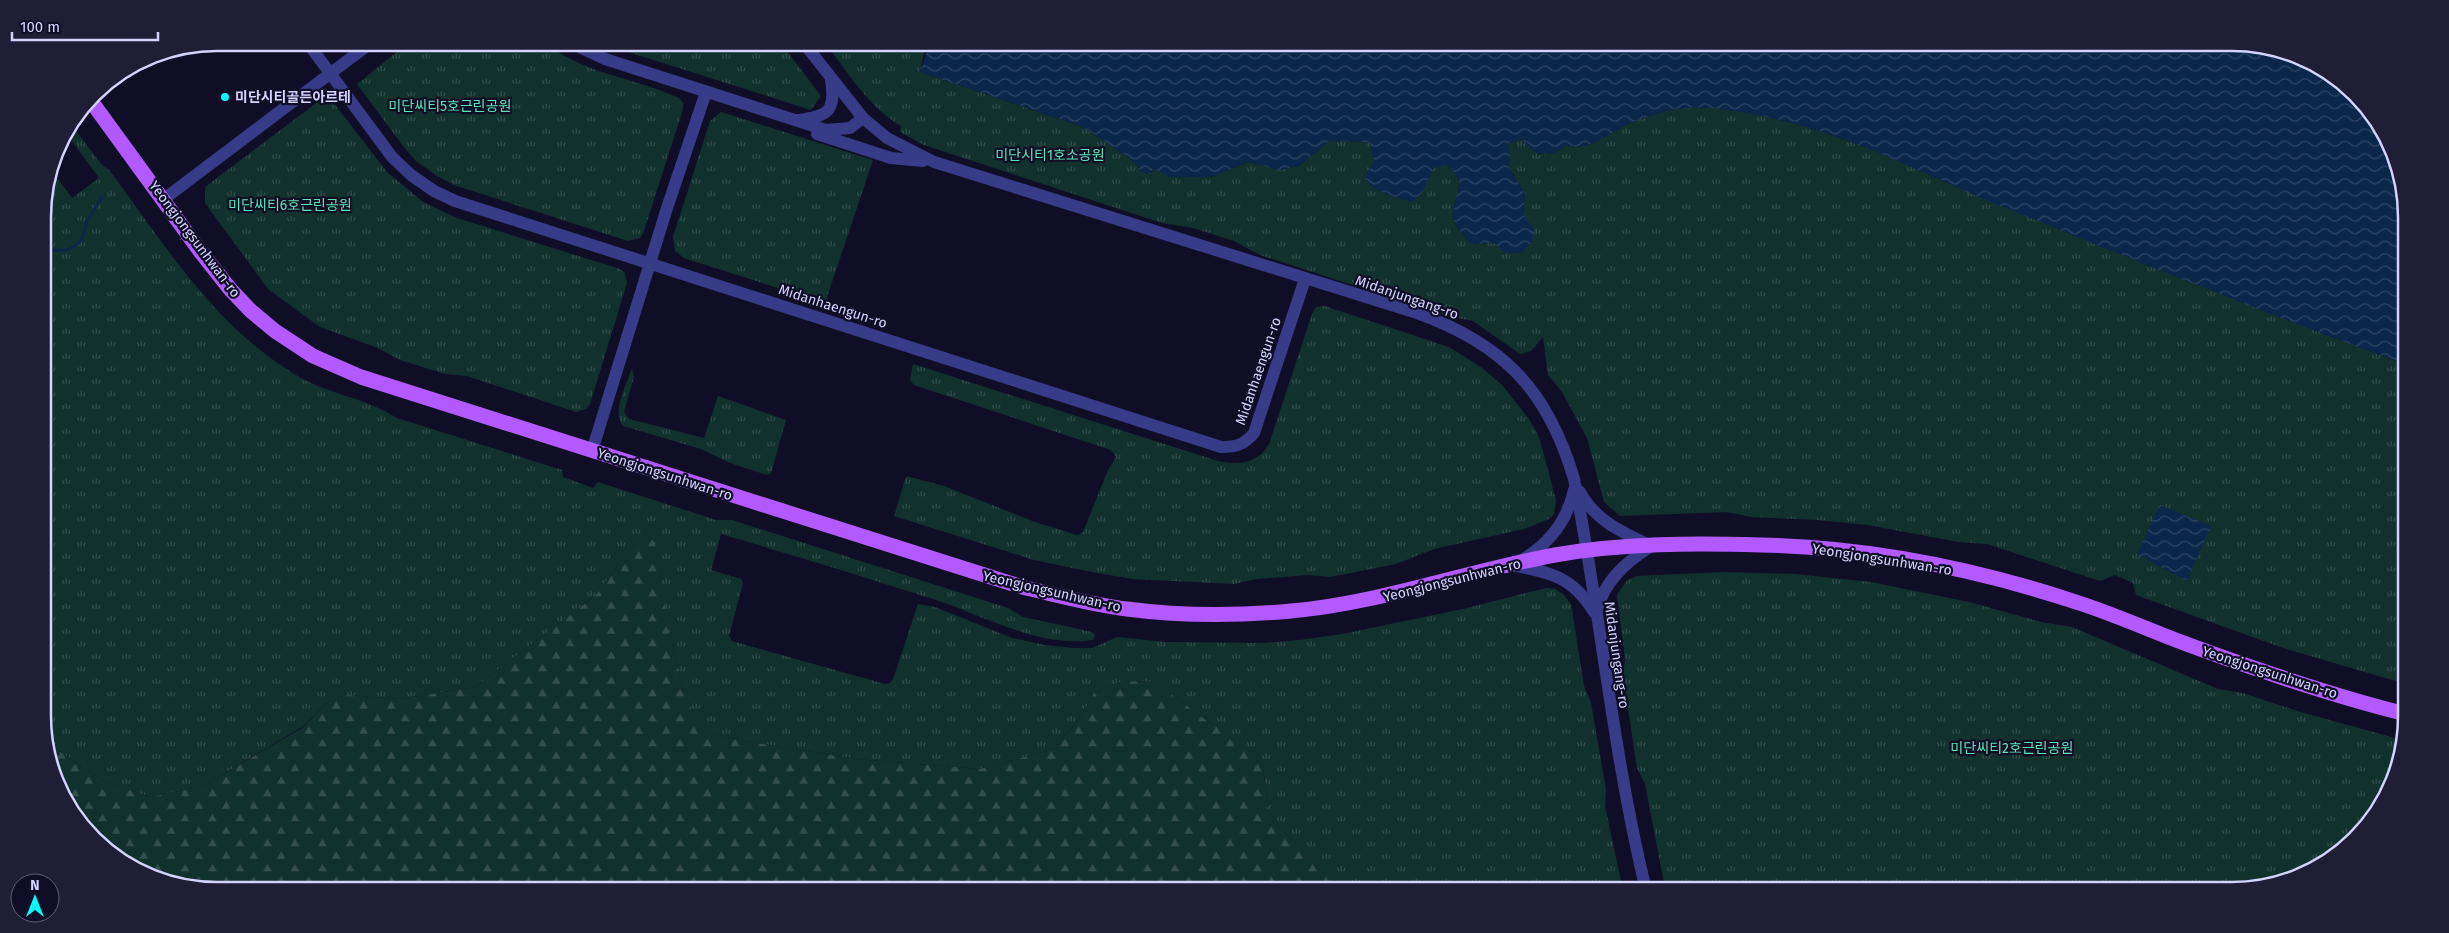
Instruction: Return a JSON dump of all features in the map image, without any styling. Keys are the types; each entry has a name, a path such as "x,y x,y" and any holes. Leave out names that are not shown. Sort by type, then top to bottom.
{"main road":[{"name":"Yeongjongsunhwan-ro","path":"95,106 230,289 274,331 313,356 361,377 1022,587 1126,609 1231,614 1291,611 1350,603 1407,592 1511,565 1586,551 1651,546 1725,544 1804,547 1883,556 1964,572 2074,601 2250,666 2398,712"}],"street":[{"name":"Midanhaengun-ro","path":"313,51 392,157 411,175 434,191 479,209 1221,447 1236,447 1246,442 1254,433 1305,279"},
{"path":"164,199 360,51"},
{"path":"587,51 605,60 793,121 835,131 850,128 863,118"},
{"name":"Midanjungang-ro","path":"810,51 863,118 887,138 934,162 1440,321 1465,333 1514,369 1534,392 1551,418 1564,446 1576,484 1625,797 1644,881"},
{"path":"793,121 819,118 828,111 832,103 831,80"},
{"path":"592,451 650,263 706,92"},
{"path":"793,121 824,137 891,158 934,162"},
{"path":"1576,484 1598,518 1623,533 1651,546"},
{"path":"1511,565 1530,555 1554,534 1565,520 1576,484"},
{"path":"1596,614 1599,601 1610,581 1628,562 1651,546"},
{"path":"1511,565 1553,574 1562,578 1581,593 1596,614"}],"green space":[{"name":"미단씨티5호근린공원","path":"398,51 557,51 594,69 679,98 683,103 683,109 644,231 640,238 628,241 454,185 437,176 416,161 357,84"},
{"path":"625,51 787,51 821,96 811,110"},
{"name":"미단시티1호소공원","path":"831,51 924,51 920,72 1083,127 1132,160 1142,172 1152,172 1155,169 1170,176 1211,177 1249,162 1279,170 1299,166 1329,141 1364,142 1371,145 1374,162 1367,176 1368,181 1374,188 1393,197 1429,178 1434,167 1447,165 1454,171 1459,188 1453,219 1471,244 1494,243 1523,214 1525,194 1508,166 1510,157 1508,144 1520,139 1538,154 1554,153 1567,145 1574,147 1582,146 1597,141 1624,126 1656,114 1676,109 1704,108 1752,114 1796,124 1848,141 2151,266 2398,361 2398,682 2283,648 2136,595 2133,583 2115,575 2100,581 1987,544 1958,542 1868,525 1818,520 1751,517 1727,512 1620,516 1604,502 1587,438 1562,392 1548,375 1543,337 1531,351 1520,354 1473,321 1452,317 1260,255 1234,241 1193,228 1162,223 924,145 900,132 901,126 878,109 850,77"},
{"name":"미단씨티6호근린공원","path":"319,101 333,102 387,172 423,202 457,218 620,269 625,273 627,283 590,404 586,409 576,412 467,376 445,374 400,360 378,348 320,327 268,289 205,203 205,187"},
{"path":"721,112 873,160 825,303 684,258 675,251 673,237 710,121"},
{"path":"76,131 102,165 110,171 171,255 216,308 240,333 267,355 296,375 321,387 385,411 397,418 562,470 563,477 593,488 598,482 716,520 732,520 1008,608 1023,617 1088,631 1094,633 1095,636 1093,640 1072,641 1031,635 933,599 721,534 711,570 741,579 743,583 729,636 732,641 885,684 890,683 893,679 918,604 935,607 1012,638 1045,645 1092,648 1117,637 1165,642 1263,643 1300,640 1342,634 1463,609 1546,588 1555,589 1563,594 1571,604 1584,686 1591,703 1606,789 1605,806 1621,881 1328,881 1327,877 1300,847 1270,819 1263,766 1241,740 1206,720 1155,682 1122,681 1094,693 1080,718 1054,749 980,769 857,759 744,741 710,733 695,715 683,690 668,626 637,540 595,596 475,687 400,699 346,695 327,703 302,727 203,786 151,797 105,782 54,747 51,716 52,206 56,177 72,198 99,178 71,139"},
{"path":"1325,306 1449,347 1482,368 1502,385 1529,419 1539,437 1556,500 1554,514 1549,519 1524,529 1434,549 1396,564 1330,577 1308,575 1257,579 1234,584 1132,579 1087,571 1034,560 894,516 906,476 944,486 1035,522 1077,535 1083,532 1108,470 1116,457 1111,450 914,385 910,380 913,364 1218,461 1241,463 1259,456 1269,444 1312,314 1316,307"},
{"path":"632,368 634,377 624,412 629,419 704,438 718,396 786,420 771,473 767,475 730,463 701,449 623,426 620,420 619,406"},
{"path":"648,535 655,543 668,626 683,690 695,715 710,733 744,741 857,759 980,769 1054,749 1080,718 1094,693 1122,681 1155,682 1206,720 1241,739 1263,766 1270,819 1300,847 1327,877 1328,881 217,882 185,879 164,873 144,865 125,854 92,825 68,789 54,747 105,782 151,797 203,786 302,728 327,703 346,695 400,699 475,687 595,596 637,540"},
{"name":"미단씨티2호근린공원","path":"1723,572 1795,574 1871,582 1969,602 2041,622 2072,627 2218,689 2243,693 2297,711 2396,738 2392,759 2381,789 2370,808 2341,841 2315,859 2295,869 2264,879 2243,881 1664,881 1645,784 1637,768 1623,676 1625,659 1617,595 1627,580 1637,576"}],"water":[{"path":"927,51 2232,51 2264,54 2305,68 2341,92 2370,125 2385,154 2392,174 2398,217 2398,361 2146,265 1846,140 1821,131 1768,117 1720,109 1676,109 1636,121 1590,144 1575,147 1567,145 1554,153 1538,154 1520,139 1508,144 1510,157 1508,166 1525,194 1523,214 1534,229 1532,242 1522,253 1505,253 1494,243 1471,244 1457,227 1453,214 1459,183 1454,171 1447,165 1434,168 1421,194 1412,202 1380,191 1365,179 1374,162 1371,145 1364,142 1329,141 1299,166 1279,170 1249,162 1211,177 1170,177 1155,169 1147,174 1142,172 1132,160 1083,127 920,72"},
{"path":"2160,505 2211,526 2187,581 2137,554"}],"waterway":[{"path":"52,251 67,250 75,246 82,239 87,221 102,197"}],"place":[{"name":"미단시티골든아르테","path":"225,97"}]}
